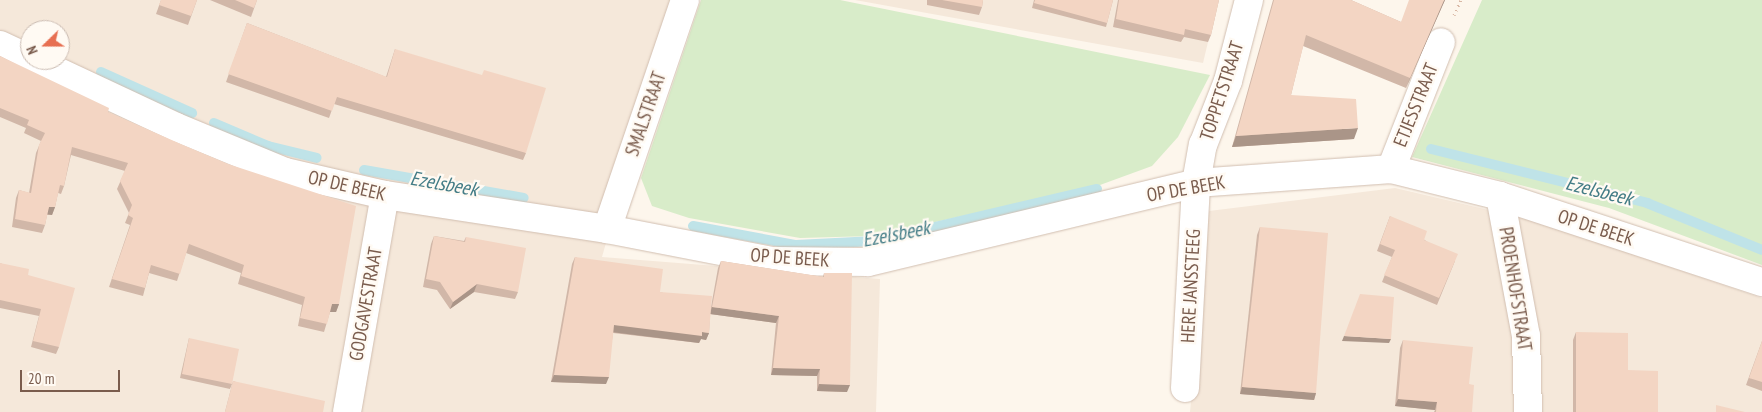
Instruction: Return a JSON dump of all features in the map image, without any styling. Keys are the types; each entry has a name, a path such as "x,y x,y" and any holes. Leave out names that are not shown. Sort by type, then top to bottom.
{"street":[{"name":"SMALSTRAAT","path":"607,229 685,0"},
{"name":"TOPPETSTRAAT","path":"1196,183 1203,145 1228,81 1249,0"},
{"name":"ETJESSTRAAT","path":"1391,169 1441,42"},
{"name":"OP DE BEEK","path":"0,45 20,54"},
{"name":"OP DE BEEK","path":"54,70 176,127 285,172 385,195 607,229 771,261 868,262 1196,183 1391,169 1500,196 1762,282"},
{"name":"HERE JANSSTEEG","path":"1185,388 1196,183"},
{"name":"GODGAVESTRAAT","path":"347,412 385,195"},
{"name":"PROENHOFSTRAAT","path":"1500,196 1526,336 1528,412"}],"shaded area":[{"path":"0,0 675,0 602,257 880,279 876,412 0,412"},
{"path":"855,0 1218,0 1203,63"},
{"path":"1395,188 1531,220 1762,298 1762,412 1190,412 1209,211"}],"green space":[{"path":"701,0 840,0 1210,75 1178,137 1152,166 1100,185 873,236 800,238 689,218 652,206 641,178"},
{"path":"1482,0 1762,0 1762,265 1609,208 1412,157"}],"building":[{"path":"161,0 197,0 191,16 159,5"},
{"path":"235,0 257,0 254,8"},
{"path":"942,0 983,0 982,7"},
{"path":"1035,0 1113,0 1107,23 1034,3"},
{"path":"1119,0 1219,0 1211,35 1185,29 1184,35 1116,19"},
{"path":"1274,0 1351,0 1401,22 1409,0 1444,0 1410,78 1306,35 1291,95 1356,99 1358,128 1236,136"},
{"path":"247,23 387,77 395,49 482,75 484,70 546,88 526,153 337,97 332,111 228,74"},
{"path":"0,56 20,66 20,70 29,70 109,108 108,112 228,164 356,206 339,304 332,304 327,324 300,318 305,297 241,276 244,265 189,244 180,274 151,265 145,288 112,279 133,218 128,215 132,205 120,181 128,163 72,147 64,186 60,185 55,207 49,207 45,225 15,219 19,190 31,193 39,145 45,133 27,125 29,120 0,108"},
{"path":"1390,216 1427,231 1424,240 1458,254 1439,298 1384,275 1395,250 1380,244"},
{"path":"1260,227 1328,233 1316,393 1242,387"},
{"path":"434,236 465,242 466,237 526,248 518,292 477,284 453,302 440,282 426,279"},
{"path":"575,257 663,269 660,292 712,296 709,333 702,332 702,336 614,325 609,377 554,375"},
{"path":"721,261 824,277 824,273 852,273 850,385 819,384 820,369 773,368 779,316 712,307"},
{"path":"0,263 29,269 28,275 75,288 59,347 33,341 41,309 0,300"},
{"path":"1360,294 1394,297 1391,339 1344,336"},
{"path":"1576,332 1628,333 1628,370 1658,371 1658,412 1576,412"},
{"path":"189,338 239,349 232,384 182,374"},
{"path":"1403,340 1473,347 1469,384 1474,385 1472,412 1436,412 1437,402 1398,399"},
{"path":"1762,341 1762,382 1749,378"},
{"path":"233,381 325,401 323,412 225,412"},
{"path":"1716,405 1745,412 1716,412"}],"waterway":[{"name":"Ezelsbeek","path":"101,72 192,113"},
{"name":"Ezelsbeek","path":"214,123 268,146 317,158"},
{"name":"Ezelsbeek","path":"1431,149 1647,203 1762,250"},
{"name":"Ezelsbeek","path":"364,170 524,198"},
{"name":"Ezelsbeek","path":"693,226 796,245 875,241 1097,189"}]}
